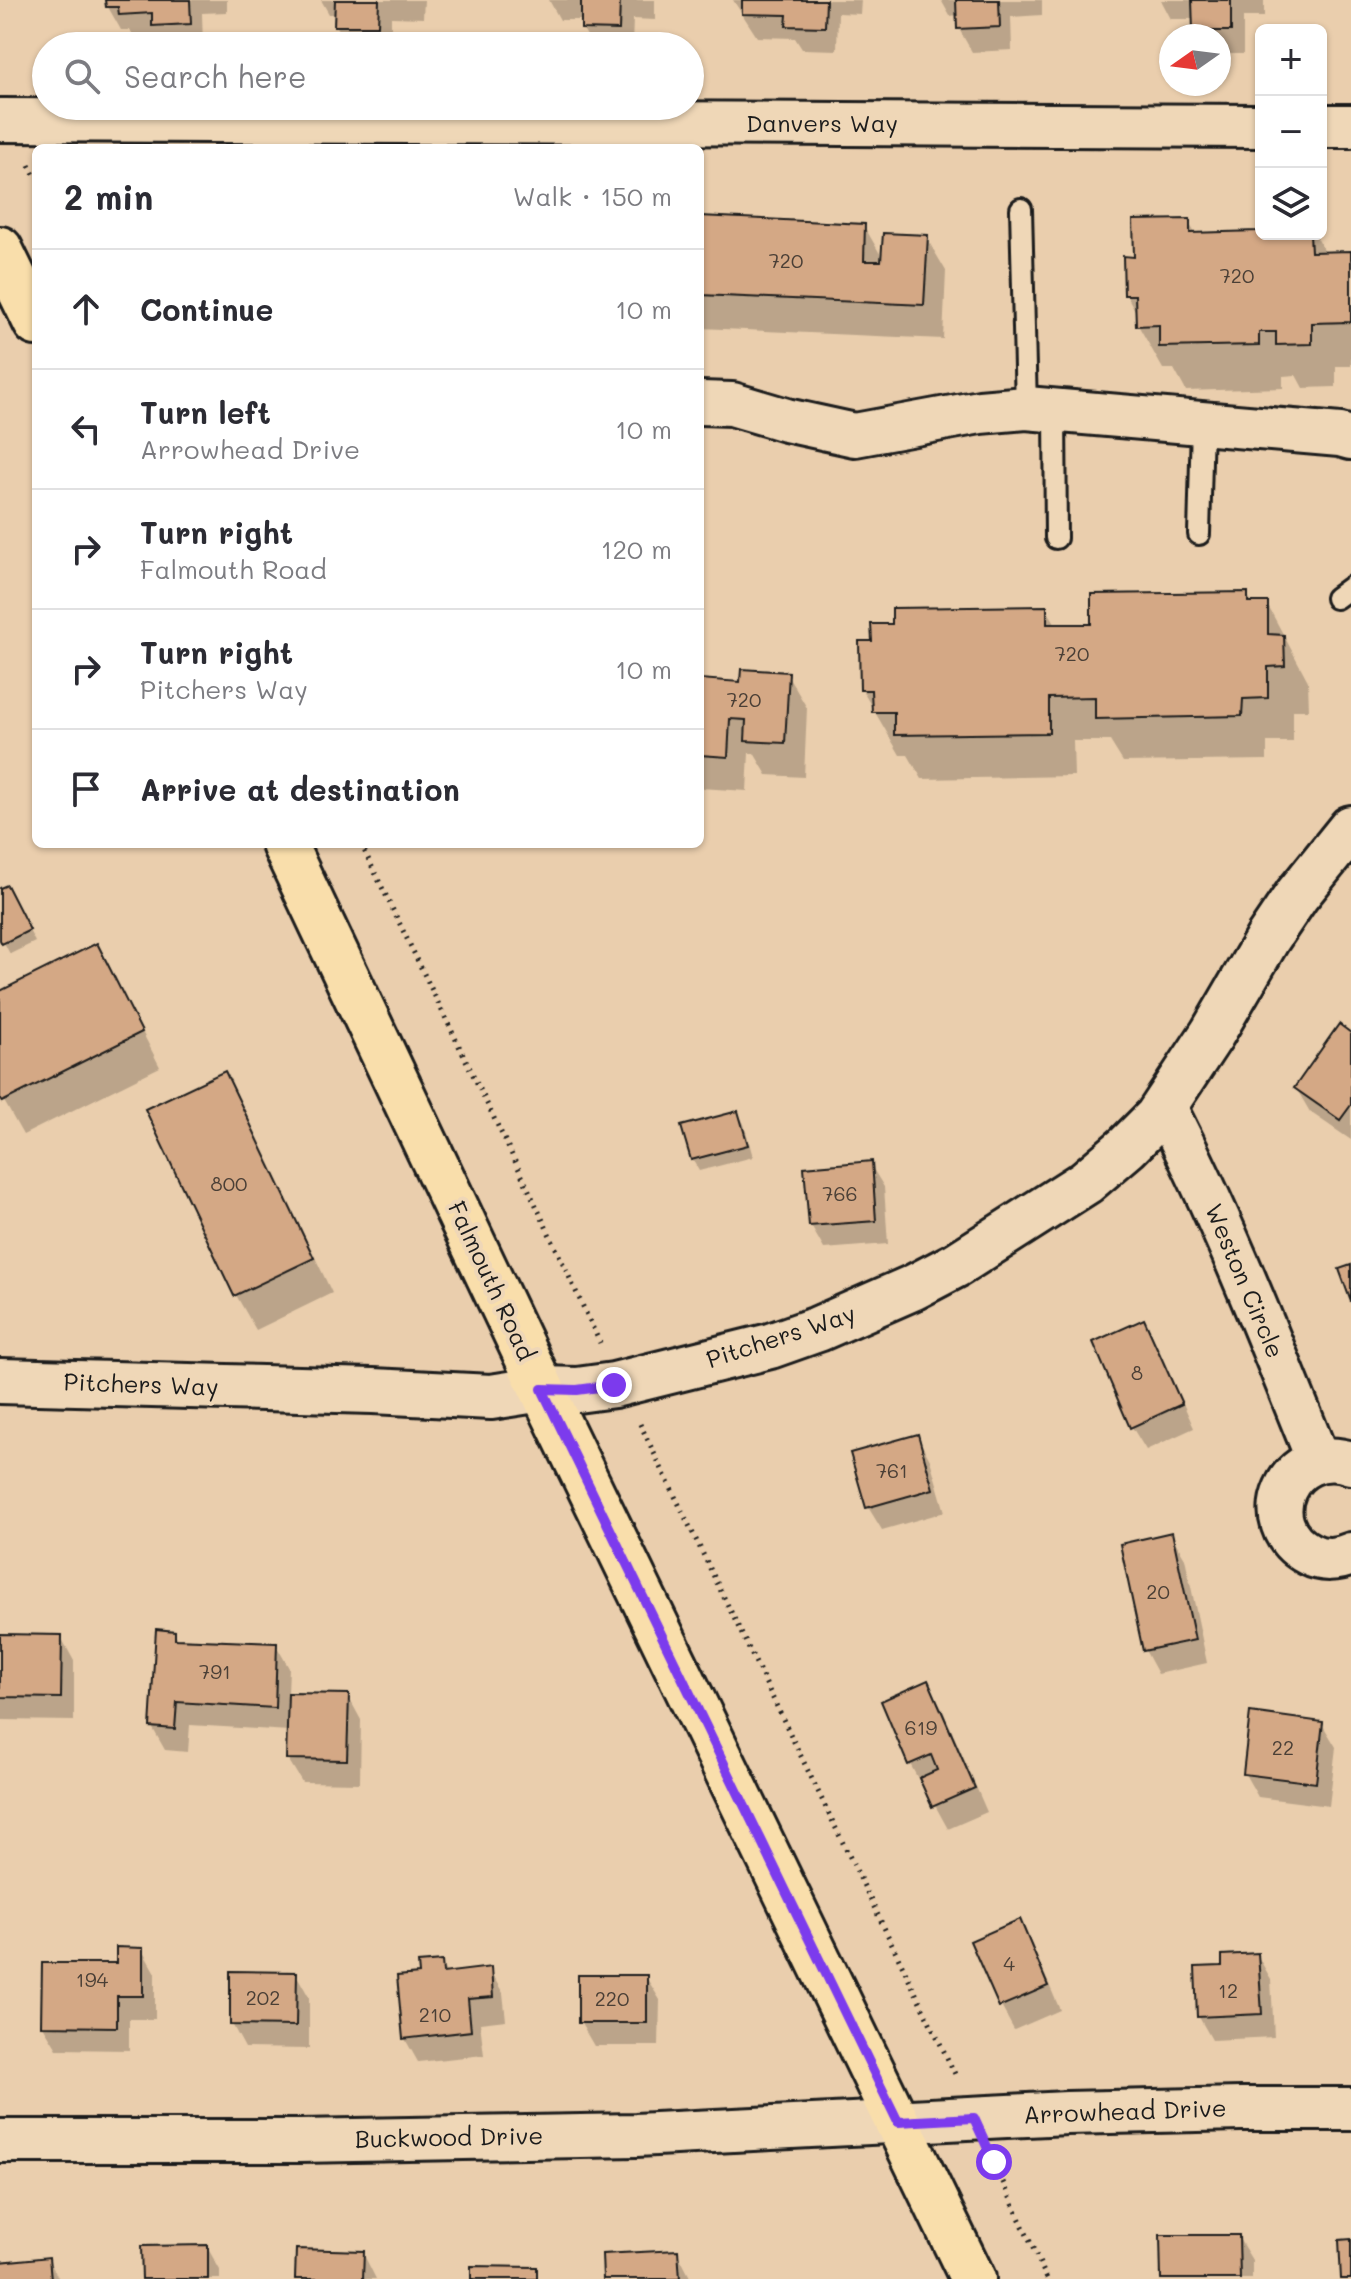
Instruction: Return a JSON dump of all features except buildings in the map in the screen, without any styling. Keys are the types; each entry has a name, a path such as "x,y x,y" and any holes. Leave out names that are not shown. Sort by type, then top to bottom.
{"main road":[{"path":"0,249 32,315"},
{"name":"Pitchers Way","path":"0,1381 491,1397 542,1389 577,1390 614,1385 770,1346 818,1329 902,1293 956,1265 1086,1182 1127,1147 1157,1117 1236,995 1268,938 1297,895 1351,828"},
{"name":"Falmouth Road","path":"286,848 542,1389 973,2279"}],"street":[{"name":"Danvers Way","path":"0,120 1255,126"},
{"path":"1327,126 1351,126"},
{"path":"704,403 732,404 855,435 980,412 1040,410 1351,438"},
{"name":"Weston Circle","path":"1164,1106 1193,1161 1253,1298 1335,1462 1303,1466 1292,1477 1284,1490 1280,1506 1288,1536 1299,1548 1313,1556 1327,1559 1351,1554"},
{"name":"Arrowhead Drive","path":"898,2122 1067,2113 1351,2109"},
{"name":"Buckwood Drive","path":"0,2141 299,2141 636,2135 898,2122"}],"lane":[{"path":"1021,209 1056,538"},
{"path":"1199,534 1202,424"}],"path":[{"path":"363,848 595,1332"},
{"path":"647,1439 945,2054 1047,2279"}],"route":[{"path":"614,1385 577,1390 542,1389 898,2122 974,2118 994,2162"}]}
